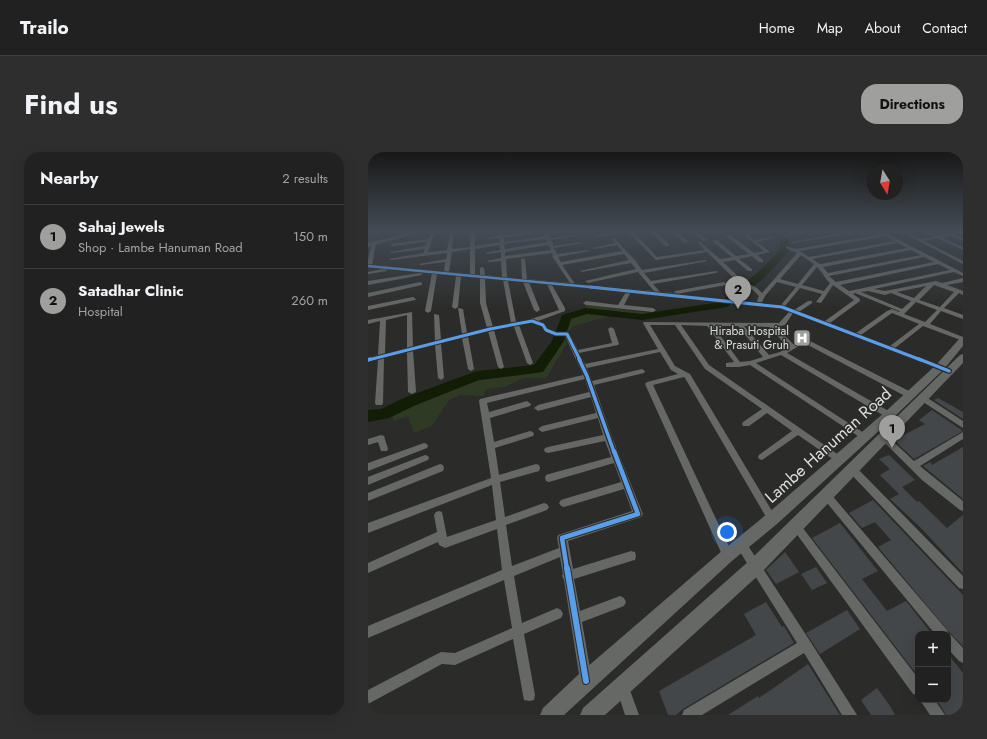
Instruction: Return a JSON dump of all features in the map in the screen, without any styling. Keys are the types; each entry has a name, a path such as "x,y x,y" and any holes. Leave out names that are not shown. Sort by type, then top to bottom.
{"street":[{"path":"390,268 391,259 410,256"},
{"path":"446,273 448,256"},
{"path":"472,256 472,275"},
{"path":"489,261 509,256"},
{"path":"556,256 559,264 574,286"},
{"path":"559,264 601,256"},
{"path":"629,256 658,293"},
{"path":"653,256 655,259 670,256"},
{"path":"714,256 741,282 750,286 762,296"},
{"path":"719,261 746,256"},
{"path":"755,256 761,261"},
{"path":"759,304 762,296 777,280 795,256"},
{"path":"806,256 825,271 827,278 834,283 852,292 902,312 924,324 963,339 944,369"},
{"path":"809,258 819,256"},
{"path":"782,307 818,265 866,256"},
{"path":"826,275 920,256"},
{"path":"928,256 963,275"},
{"path":"504,258 505,278 515,324 530,363"},
{"path":"736,258 750,270"},
{"path":"523,259 525,280 537,310"},
{"path":"819,302 824,293 834,283 960,259 963,263"},
{"path":"421,264 448,260"},
{"path":"582,271 633,261"},
{"path":"588,281 705,261"},
{"path":"369,266 629,290 782,307 944,369"},
{"path":"368,274 397,268"},
{"path":"482,268 483,299 501,368"},
{"path":"852,292 954,270"},
{"path":"368,284 433,272"},
{"path":"428,311 433,272"},
{"path":"650,283 716,272"},
{"path":"459,274 458,308 466,336 471,369"},
{"path":"777,280 824,293"},
{"path":"942,285 963,280"},
{"path":"368,360 490,329 532,321 562,311 562,308 549,283"},
{"path":"867,289 883,293 933,283 961,292 924,324 891,348"},
{"path":"857,335 889,312 902,312 933,283"},
{"path":"368,295 420,284"},
{"path":"668,294 724,284"},
{"path":"620,307 629,290"},
{"path":"825,324 858,301 852,292"},
{"path":"891,292 963,316"},
{"path":"368,308 413,299"},
{"path":"772,520 685,374 673,368 646,323 783,325 794,312 810,302"},
{"path":"586,303 653,310"},
{"path":"368,322 410,313 412,392"},
{"path":"436,315 441,378"},
{"path":"379,404 383,318"},
{"path":"532,321 544,325 546,330 556,334 567,334 586,376 638,514 562,538 586,681"},
{"path":"676,323 707,367 840,460"},
{"path":"709,324 740,365"},
{"path":"740,324 768,358"},
{"path":"771,325 792,347"},
{"path":"576,352 616,344 611,329"},
{"path":"728,365 740,365 768,358 782,353 805,340 916,396 963,425"},
{"path":"530,695 508,573 491,446 483,401 586,376 661,350"},
{"path":"782,353 889,415"},
{"path":"590,715 756,566 883,437 916,396 944,369 963,357"},
{"path":"751,363 864,437"},
{"path":"586,376 642,371"},
{"path":"685,374 649,384 728,555"},
{"path":"538,408 593,394"},
{"name":"Lambe Hanuman Road","path":"550,715 586,681 728,555 772,520 889,415 916,396"},
{"path":"486,416 527,404"},
{"path":"746,424 767,409"},
{"path":"542,428 600,415"},
{"path":"762,457 798,431"},
{"path":"491,446 530,434"},
{"path":"913,466 963,435"},
{"path":"548,450 608,436"},
{"path":"883,437 933,484 963,507"},
{"path":"368,442 381,438 384,449"},
{"path":"368,467 424,446"},
{"path":"368,481 425,458"},
{"path":"549,478 616,459"},
{"path":"368,497 440,468"},
{"path":"368,528 495,480 536,468"},
{"path":"852,468 963,584"},
{"path":"564,504 626,484"},
{"path":"826,495 940,631"},
{"path":"439,515 443,542 445,543 544,507"},
{"path":"796,526 915,685"},
{"path":"368,568 442,535"},
{"path":"741,544 850,715"},
{"path":"368,632 563,551"},
{"path":"568,576 631,556"},
{"path":"576,618 620,602"},
{"path":"368,696 441,658 455,659 557,614"},
{"path":"951,643 963,657"},
{"path":"689,715 806,645"},
{"path":"622,686 632,715"},
{"path":"929,703 938,715"}],"green space":[{"path":"585,305 652,313 649,316 587,310"},
{"path":"588,313 606,314 606,317 574,326 563,337 567,343 546,378 523,378 504,387 486,389 483,396 460,395 449,400 432,426 414,433 408,416 393,421 393,414 472,381 537,373 551,357 562,328 571,317"}],"building":[{"path":"938,398 963,412 963,419 934,400"},
{"path":"932,410 963,431 914,459 894,440 925,424 919,420"},
{"path":"963,447 963,499 923,466 930,462 932,465"},
{"path":"889,455 915,480 902,487 947,528 963,515 963,573 920,527 890,499 899,494 880,475 890,469 879,459"},
{"path":"873,500 963,595 963,646 951,634 951,631 948,631 878,547 891,540 875,522 862,528 849,513"},
{"path":"840,523 878,571 862,579 887,611 906,601 930,631 915,631 915,672 812,538"},
{"path":"785,552 799,572 776,584 766,570"},
{"path":"816,567 827,583 812,590 801,574"},
{"path":"766,602 782,627 784,626 794,643 683,709 676,715 668,715 659,691 756,635 744,614"},
{"path":"847,610 860,629 820,654 806,633"},
{"path":"951,658 963,673 963,715 946,715 939,703 951,703"},
{"path":"808,664 840,715 728,715 758,696 759,698"},
{"path":"877,688 895,715 871,715 861,700"}],"waterway":[{"path":"368,416 384,414 411,401 477,376 538,369 558,341 566,317 586,311 642,317 723,305 760,276 779,256"}],"cycle path":[{"path":"368,266 658,293 782,307 949,371"},
{"path":"368,360 490,329 532,321 543,325 546,330 556,334 567,334 587,376 608,437 638,514 562,538 586,681"}],"place":[{"name":"Satadhar Clinic","path":"738,309"},
{"name":"Hiraba Hospital & Prasuti Gruh","path":"802,338"},
{"name":"Sahaj Jewels","path":"892,448"}]}
